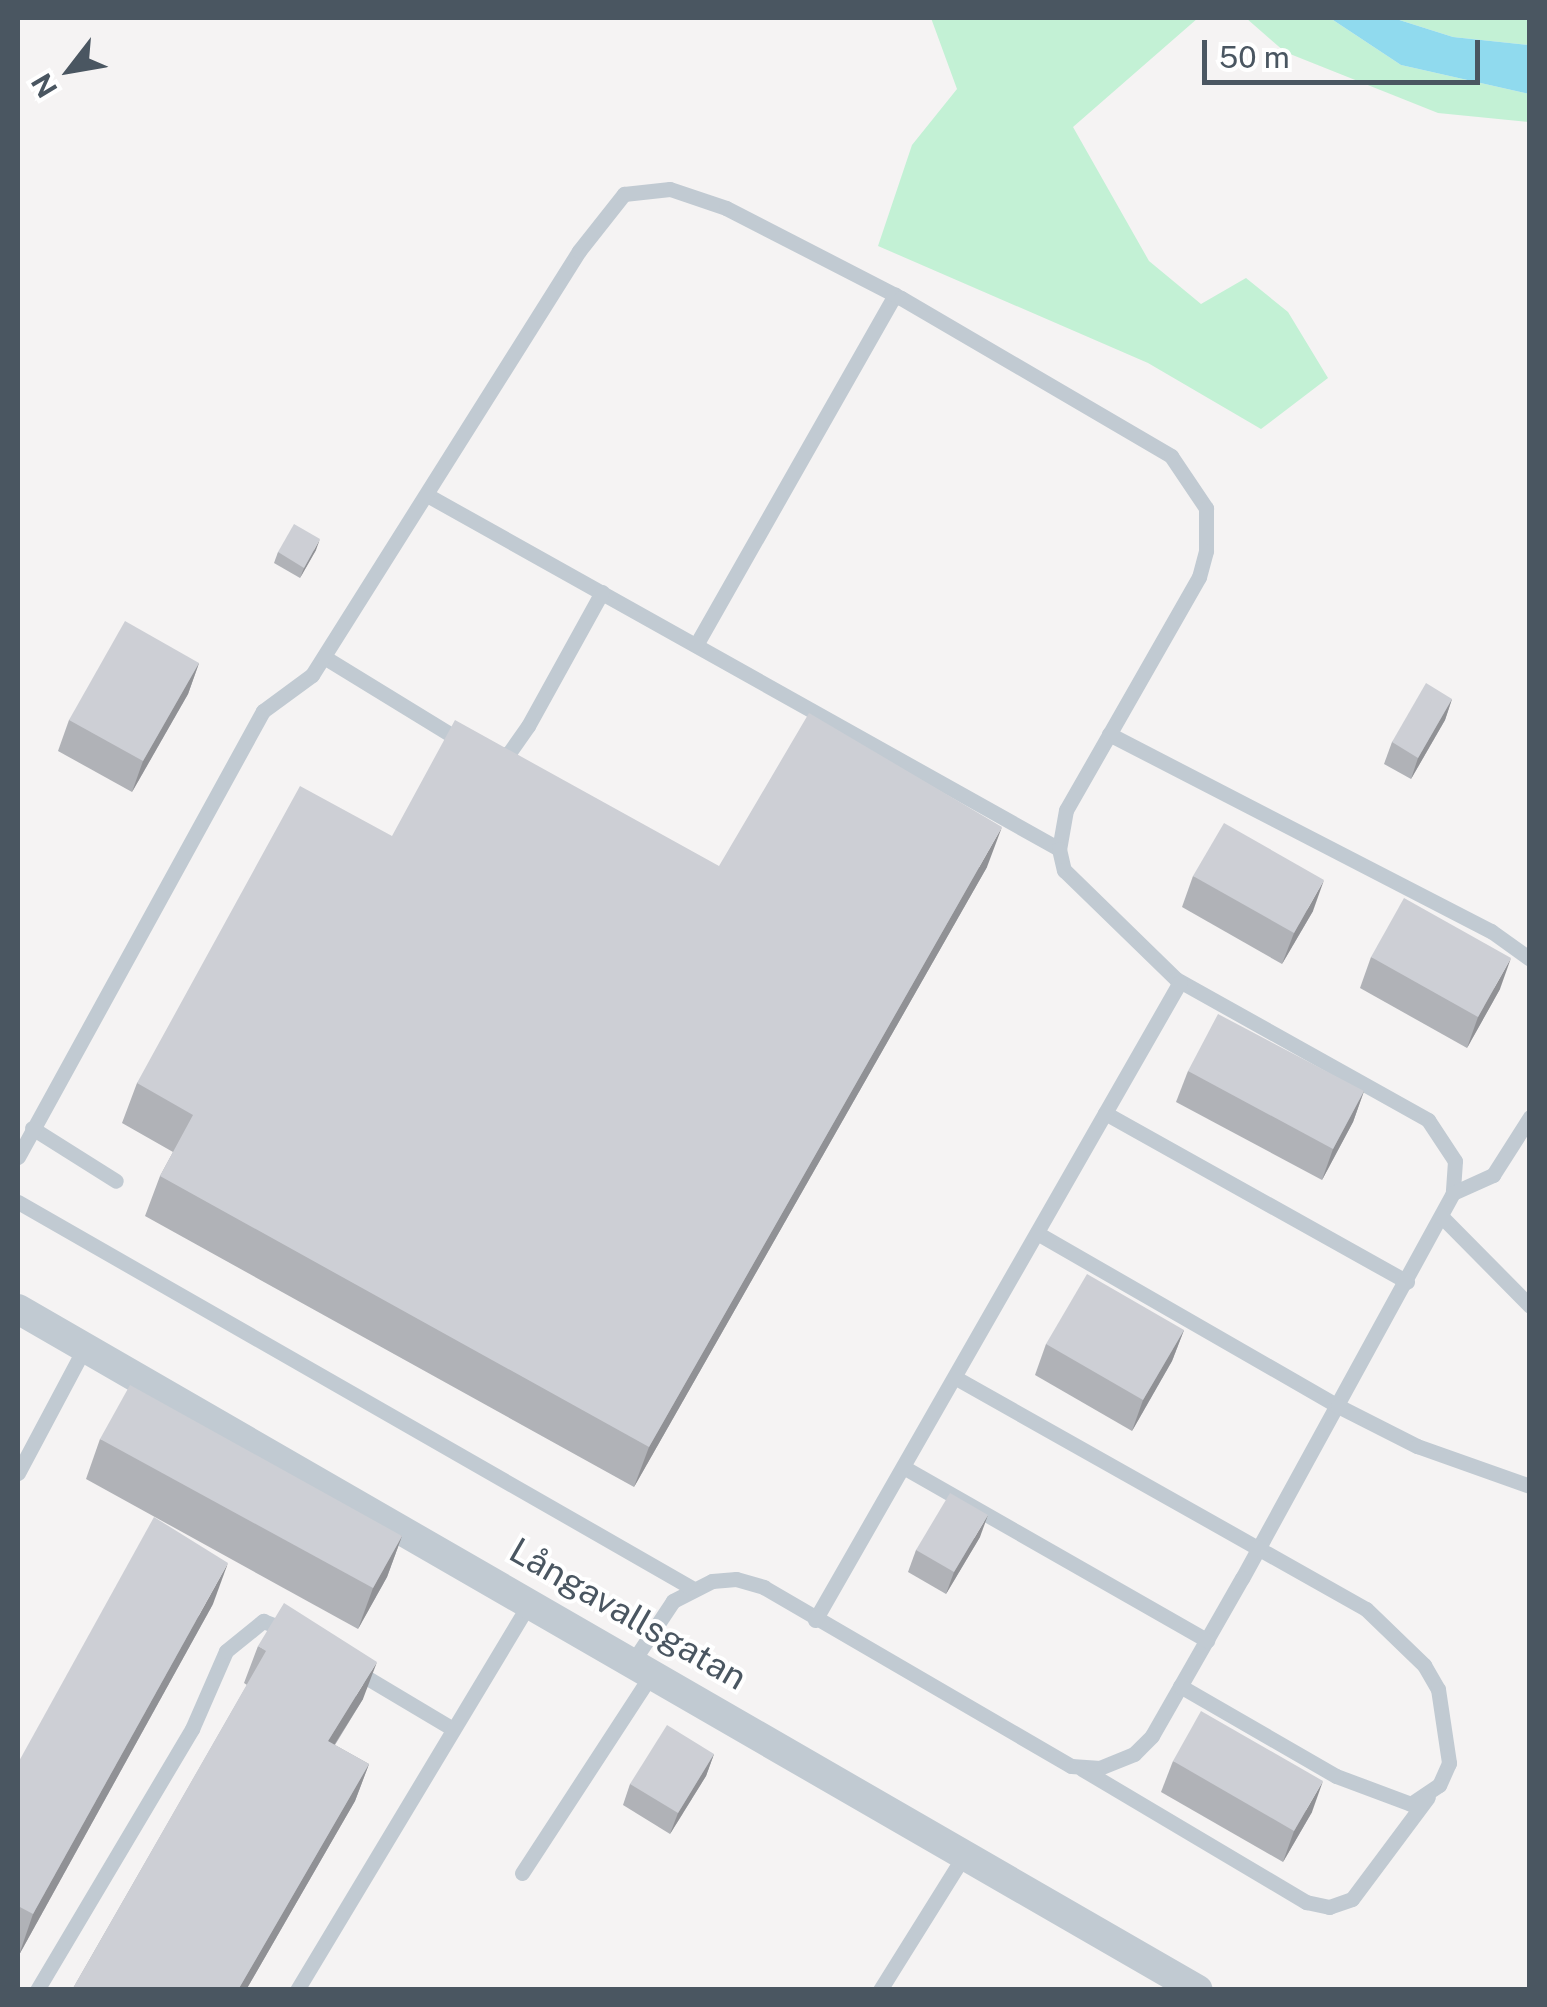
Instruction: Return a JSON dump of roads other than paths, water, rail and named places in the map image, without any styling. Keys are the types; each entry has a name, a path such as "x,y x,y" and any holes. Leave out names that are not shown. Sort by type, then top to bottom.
{"street":[{"name":"Långavallsgatan","path":"18,1309 531,1600 1198,1990"}],"lane":[{"path":"18,1157 263,711 312,675 324,658 580,252 624,194 670,189 726,208 894,295 1146,437 1172,456 1200,494 1208,530 1199,577 1066,810 1059,848 1064,870 1180,982 1428,1120 1455,1161 1452,1194 1442,1217 1180,1686 1134,1754 1082,1769"},
{"path":"696,645 894,295"},
{"path":"428,495 1059,848"},
{"path":"324,658 490,758 509,753 528,726 602,592"},
{"path":"1109,734 1491,931 1530,958"},
{"path":"815,1620 1180,982"},
{"path":"1105,1114 1407,1282"},
{"path":"1452,1194 1493,1175 1530,1117"},
{"path":"32,1128 116,1180"},
{"path":"18,1202 692,1588"},
{"path":"1442,1217 1530,1306"},
{"path":"1038,1233 1338,1406 1418,1446 1530,1486"},
{"path":"18,1473 85,1347"},
{"path":"522,1873 644,1666 674,1601 692,1588 736,1579 764,1587 1306,1902 1329,1907 1352,1899 1449,1764 1449,1736 1438,1689 1424,1665 1366,1609 1261,1545 956,1378"},
{"path":"905,1468 1206,1640"},
{"path":"297,1990 531,1600"},
{"path":"37,1990 192,1729 226,1651 263,1621 303,1639"},
{"path":"336,1659 453,1729"},
{"path":"1180,1686 1336,1776 1412,1804 1429,1796"},
{"path":"882,1989 965,1854"}],"water":[{"path":"1330,18 1393,18 1453,37 1529,45 1529,94 1401,65"}]}
